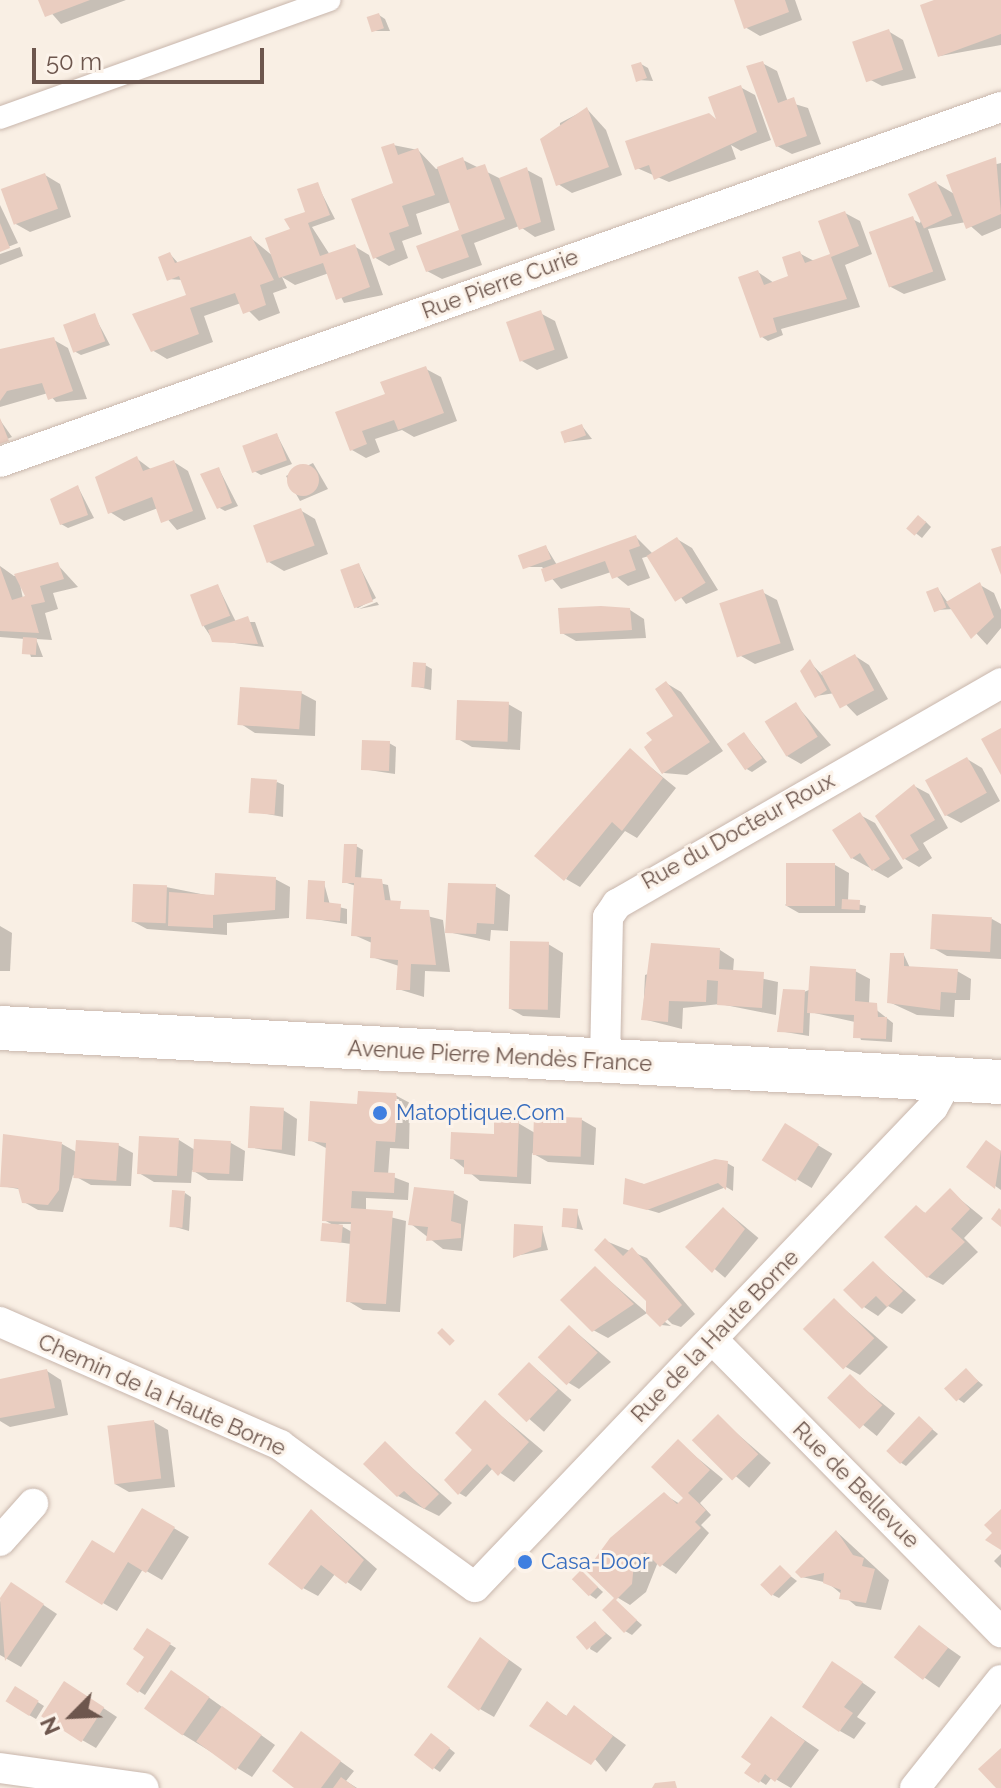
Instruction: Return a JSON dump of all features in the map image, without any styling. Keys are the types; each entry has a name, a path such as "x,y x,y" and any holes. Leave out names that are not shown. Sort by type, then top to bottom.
{"main road":[{"name":"Avenue Pierre Mendès France","path":"0,1028 1001,1082"}],"street":[{"path":"0,118 329,0"},
{"name":"Rue Pierre Curie","path":"0,462 1001,107"},
{"name":"Rue du Docteur Roux","path":"605,1061 608,917 617,904 1001,683"},
{"name":"Rue de la Haute Borne","path":"475,1587 933,1107 948,1080"},
{"name":"Chemin de la Haute Borne","path":"0,1322 280,1445 475,1587"},
{"name":"Rue de Bellevue","path":"712,1339 1001,1632"},
{"path":"0,1541 33,1504"},
{"path":"915,1788 1001,1680"},
{"path":"0,1768 144,1788"}],"building":[{"path":"38,0 90,0 45,17"},
{"path":"734,0 785,0 789,12 744,29"},
{"path":"934,0 1001,0 1001,34 938,57 920,5"},
{"path":"379,13 384,28 372,32 367,17"},
{"path":"889,29 903,70 866,82 852,42"},
{"path":"763,61 778,103 794,97 807,136 776,147 746,66"},
{"path":"641,62 647,78 636,82 631,65"},
{"path":"741,85 757,132 654,180 649,165 635,170 625,141 709,113 716,119 708,97"},
{"path":"587,107 609,167 556,186 540,139"},
{"path":"394,143 398,155 418,148 435,195 402,206 409,226 389,233 395,250 373,259 351,199 393,183 381,147"},
{"path":"463,157 467,170 485,164 505,219 461,235 469,257 426,272 416,246 459,230 437,167"},
{"path":"996,157 1001,214 966,229 946,175"},
{"path":"527,167 541,222 519,230 499,178"},
{"path":"45,173 58,209 14,225 1,189"},
{"path":"936,181 952,215 924,229 908,194"},
{"path":"318,182 330,215 308,223 320,256 355,244 370,287 336,300 323,263 279,278 265,238 290,229 284,219 305,212 297,189"},
{"path":"845,211 859,246 831,257 847,299 773,318 777,332 760,338 738,277 758,270 764,285 788,276 782,257 800,251 805,263 830,254 818,221"},
{"path":"913,216 933,271 889,288 869,232"},
{"path":"0,223 10,248 0,252"},
{"path":"251,236 274,280 260,285 266,305 243,314 235,293 190,308 199,334 151,352 132,314 186,295 179,276 167,281 158,257 170,252 175,263"},
{"path":"541,310 555,350 520,362 506,322"},
{"path":"95,313 105,341 73,353 63,325"},
{"path":"54,337 73,391 48,400 42,383 7,391 0,401 0,349"},
{"path":"426,366 444,413 398,430 394,420 362,431 367,444 350,451 335,412 385,394 380,382"},
{"path":"0,418 9,441 0,444"},
{"path":"582,424 586,435 564,443 560,432"},
{"path":"277,433 287,460 252,473 242,446"},
{"path":"137,456 143,471 174,460 193,511 161,523 152,497 108,514 95,477"},
{"path":"303,464 315,468 319,480 315,492 303,496 291,492 287,480 291,468"},
{"path":"219,467 232,503 217,509 200,474"},
{"path":"78,485 88,515 60,525 50,499"},
{"path":"301,508 315,546 267,563 253,525"},
{"path":"918,515 926,522 914,536 906,529"},
{"path":"636,535 640,546 629,550 636,570 612,579 605,561 545,582 541,569"},
{"path":"677,537 706,583 675,602 646,556"},
{"path":"546,545 551,559 523,569 518,555"},
{"path":"1001,546 1001,575 991,549"},
{"path":"58,562 64,579 40,586 45,602 31,605 39,633 0,631 0,567 12,600 25,596 14,574"},
{"path":"359,563 373,602 354,608 340,570"},
{"path":"980,582 994,617 971,639 946,602"},
{"path":"218,584 230,616 202,626 190,595"},
{"path":"938,587 946,607 934,612 926,592"},
{"path":"763,589 781,643 737,657 719,603"},
{"path":"558,608 630,608 632,630 560,634"},
{"path":"248,616 258,644 212,642 208,630"},
{"path":"23,637 37,638 36,655 22,654"},
{"path":"855,654 874,690 840,709 821,672"},
{"path":"810,659 827,690 815,698 800,671"},
{"path":"413,662 426,663 424,688 411,687"},
{"path":"666,681 710,742 662,774 644,747 652,740 646,733 673,716 655,689"},
{"path":"240,687 302,691 299,729 237,725"},
{"path":"457,700 509,702 508,742 456,740"},
{"path":"796,702 818,737 786,756 765,722"},
{"path":"1001,728 1001,775 981,739"},
{"path":"744,732 762,758 745,770 727,744"},
{"path":"362,740 390,741 389,771 361,770"},
{"path":"630,748 663,778 622,831 612,822 564,881 534,856"},
{"path":"967,757 987,793 945,816 925,780"},
{"path":"251,778 277,780 274,815 249,813"},
{"path":"914,784 935,820 910,835 919,850 903,860 875,816"},
{"path":"860,812 890,859 872,871 860,853 851,859 832,830"},
{"path":"344,844 357,844 355,877 382,879 385,900 401,901 400,909 429,910 436,965 411,964 410,990 396,990 398,960 370,958 371,937 351,936 354,883 342,883"},
{"path":"786,863 835,863 835,906 786,906"},
{"path":"215,873 276,877 275,910 213,915 213,928 168,926 169,892 214,895"},
{"path":"308,880 325,881 324,902 341,904 340,921 306,919"},
{"path":"448,883 496,884 494,924 477,923 476,934 445,933"},
{"path":"133,884 167,885 166,923 132,922"},
{"path":"842,899 860,900 859,910 841,909"},
{"path":"932,914 992,917 990,952 930,949"},
{"path":"510,941 549,942 548,1010 509,1009"},
{"path":"651,943 720,948 719,969 764,972 762,1008 717,1005 718,981 707,980 706,1002 669,1001 668,1022 641,1020"},
{"path":"890,953 904,953 904,966 958,969 956,993 941,992 940,1010 887,1003"},
{"path":"810,966 856,969 855,1001 877,1003 878,1017 887,1017 886,1039 853,1038 854,1015 807,1013"},
{"path":"783,989 805,990 803,1033 777,1032"},
{"path":"358,1091 396,1093 398,1103 395,1142 376,1141 374,1172 395,1173 394,1193 352,1191 351,1208 393,1211 386,1304 346,1302 351,1222 322,1221 326,1143 308,1141 310,1101 357,1104"},
{"path":"250,1106 284,1108 282,1150 248,1148"},
{"path":"534,1116 582,1118 581,1157 533,1155"},
{"path":"494,1120 519,1121 517,1177 464,1174 464,1160 450,1159 451,1132 494,1134"},
{"path":"785,1123 819,1144 796,1182 762,1160"},
{"path":"3,1134 62,1142 59,1190 48,1205 22,1203 18,1188 0,1187"},
{"path":"139,1136 179,1138 177,1176 137,1174"},
{"path":"194,1139 231,1141 229,1174 192,1172"},
{"path":"76,1140 119,1143 116,1181 73,1178"},
{"path":"986,1140 1001,1151 995,1189 966,1167"},
{"path":"715,1159 728,1161 726,1190 718,1183 647,1210 623,1204 625,1178 644,1184"},
{"path":"414,1187 454,1191 451,1221 461,1224 461,1238 426,1241 428,1227 408,1225"},
{"path":"950,1188 970,1209 951,1229 965,1242 927,1278 884,1237 916,1205 925,1213"},
{"path":"172,1190 185,1191 182,1228 169,1227"},
{"path":"723,1207 745,1229 712,1273 685,1247"},
{"path":"563,1208 578,1209 577,1228 562,1227"},
{"path":"999,1208 1001,1210 1001,1227 991,1219"},
{"path":"322,1223 343,1225 341,1243 320,1241"},
{"path":"514,1224 543,1226 541,1247 513,1258"},
{"path":"605,1238 623,1256 632,1247 682,1305 660,1327 646,1313 646,1301 594,1250"},
{"path":"873,1261 903,1291 887,1307 876,1296 862,1309 843,1290"},
{"path":"595,1266 634,1304 592,1332 560,1300"},
{"path":"834,1298 874,1338 843,1369 803,1329"},
{"path":"569,1325 598,1353 567,1385 538,1357"},
{"path":"442,1328 455,1341 450,1346 437,1333"},
{"path":"529,1362 558,1390 527,1422 498,1394"},
{"path":"966,1368 978,1381 956,1402 944,1388"},
{"path":"47,1369 55,1408 0,1418 0,1379"},
{"path":"850,1374 882,1405 859,1429 827,1398"},
{"path":"485,1400 529,1442 498,1476 487,1464 458,1495 444,1480 472,1450 455,1433"},
{"path":"718,1414 758,1454 732,1480 692,1440"},
{"path":"919,1416 933,1429 900,1464 886,1451"},
{"path":"154,1420 161,1479 115,1484 107,1426"},
{"path":"678,1439 710,1470 688,1493 706,1510 695,1522 701,1528 660,1567 645,1552 634,1563 632,1584 616,1600 637,1620 624,1633 602,1610 614,1598 586,1571 610,1538 664,1492 677,1504 683,1498 651,1467"},
{"path":"385,1441 439,1494 424,1509 404,1491 397,1497 363,1464"},
{"path":"142,1508 175,1527 146,1573 128,1562 102,1605 65,1582 92,1540 114,1553"},
{"path":"311,1509 364,1560 346,1584 321,1565 302,1590 268,1564"},
{"path":"1001,1509 1001,1550 985,1540 992,1533 984,1525"},
{"path":"836,1530 853,1555 864,1558 862,1566 875,1569 866,1603 839,1599 841,1590 823,1583 824,1573 801,1578 795,1572"},
{"path":"780,1565 791,1576 772,1596 760,1585"},
{"path":"581,1570 598,1587 589,1596 572,1579"},
{"path":"11,1582 44,1604 5,1661 0,1598"},
{"path":"595,1621 606,1634 587,1650 576,1637"},
{"path":"919,1625 948,1648 923,1680 894,1657"},
{"path":"147,1628 171,1643 138,1693 126,1684 144,1657 133,1649"},
{"path":"480,1637 509,1660 479,1711 447,1687"},
{"path":"832,1661 863,1682 844,1707 853,1713 839,1732 802,1707"},
{"path":"171,1670 210,1697 183,1735 144,1709"},
{"path":"64,1681 104,1707 81,1742 41,1716"},
{"path":"15,1686 39,1701 29,1716 5,1701"},
{"path":"547,1701 566,1716 574,1705 613,1736 591,1765 529,1726"},
{"path":"222,1706 262,1735 236,1770 196,1742"},
{"path":"771,1716 805,1741 775,1782 765,1774 759,1783 744,1773 751,1764 741,1757"},
{"path":"301,1731 341,1761 321,1788 294,1788 272,1771"},
{"path":"431,1733 450,1748 433,1770 414,1755"},
{"path":"1001,1748 1001,1788 996,1788 978,1769"},
{"path":"341,1777 356,1788 333,1788"},
{"path":"675,1781 677,1788 652,1788 655,1783"}],"place":[{"name":"Matoptique.Com","path":"380,1113"},
{"name":"Casa-Door","path":"525,1562"}]}
